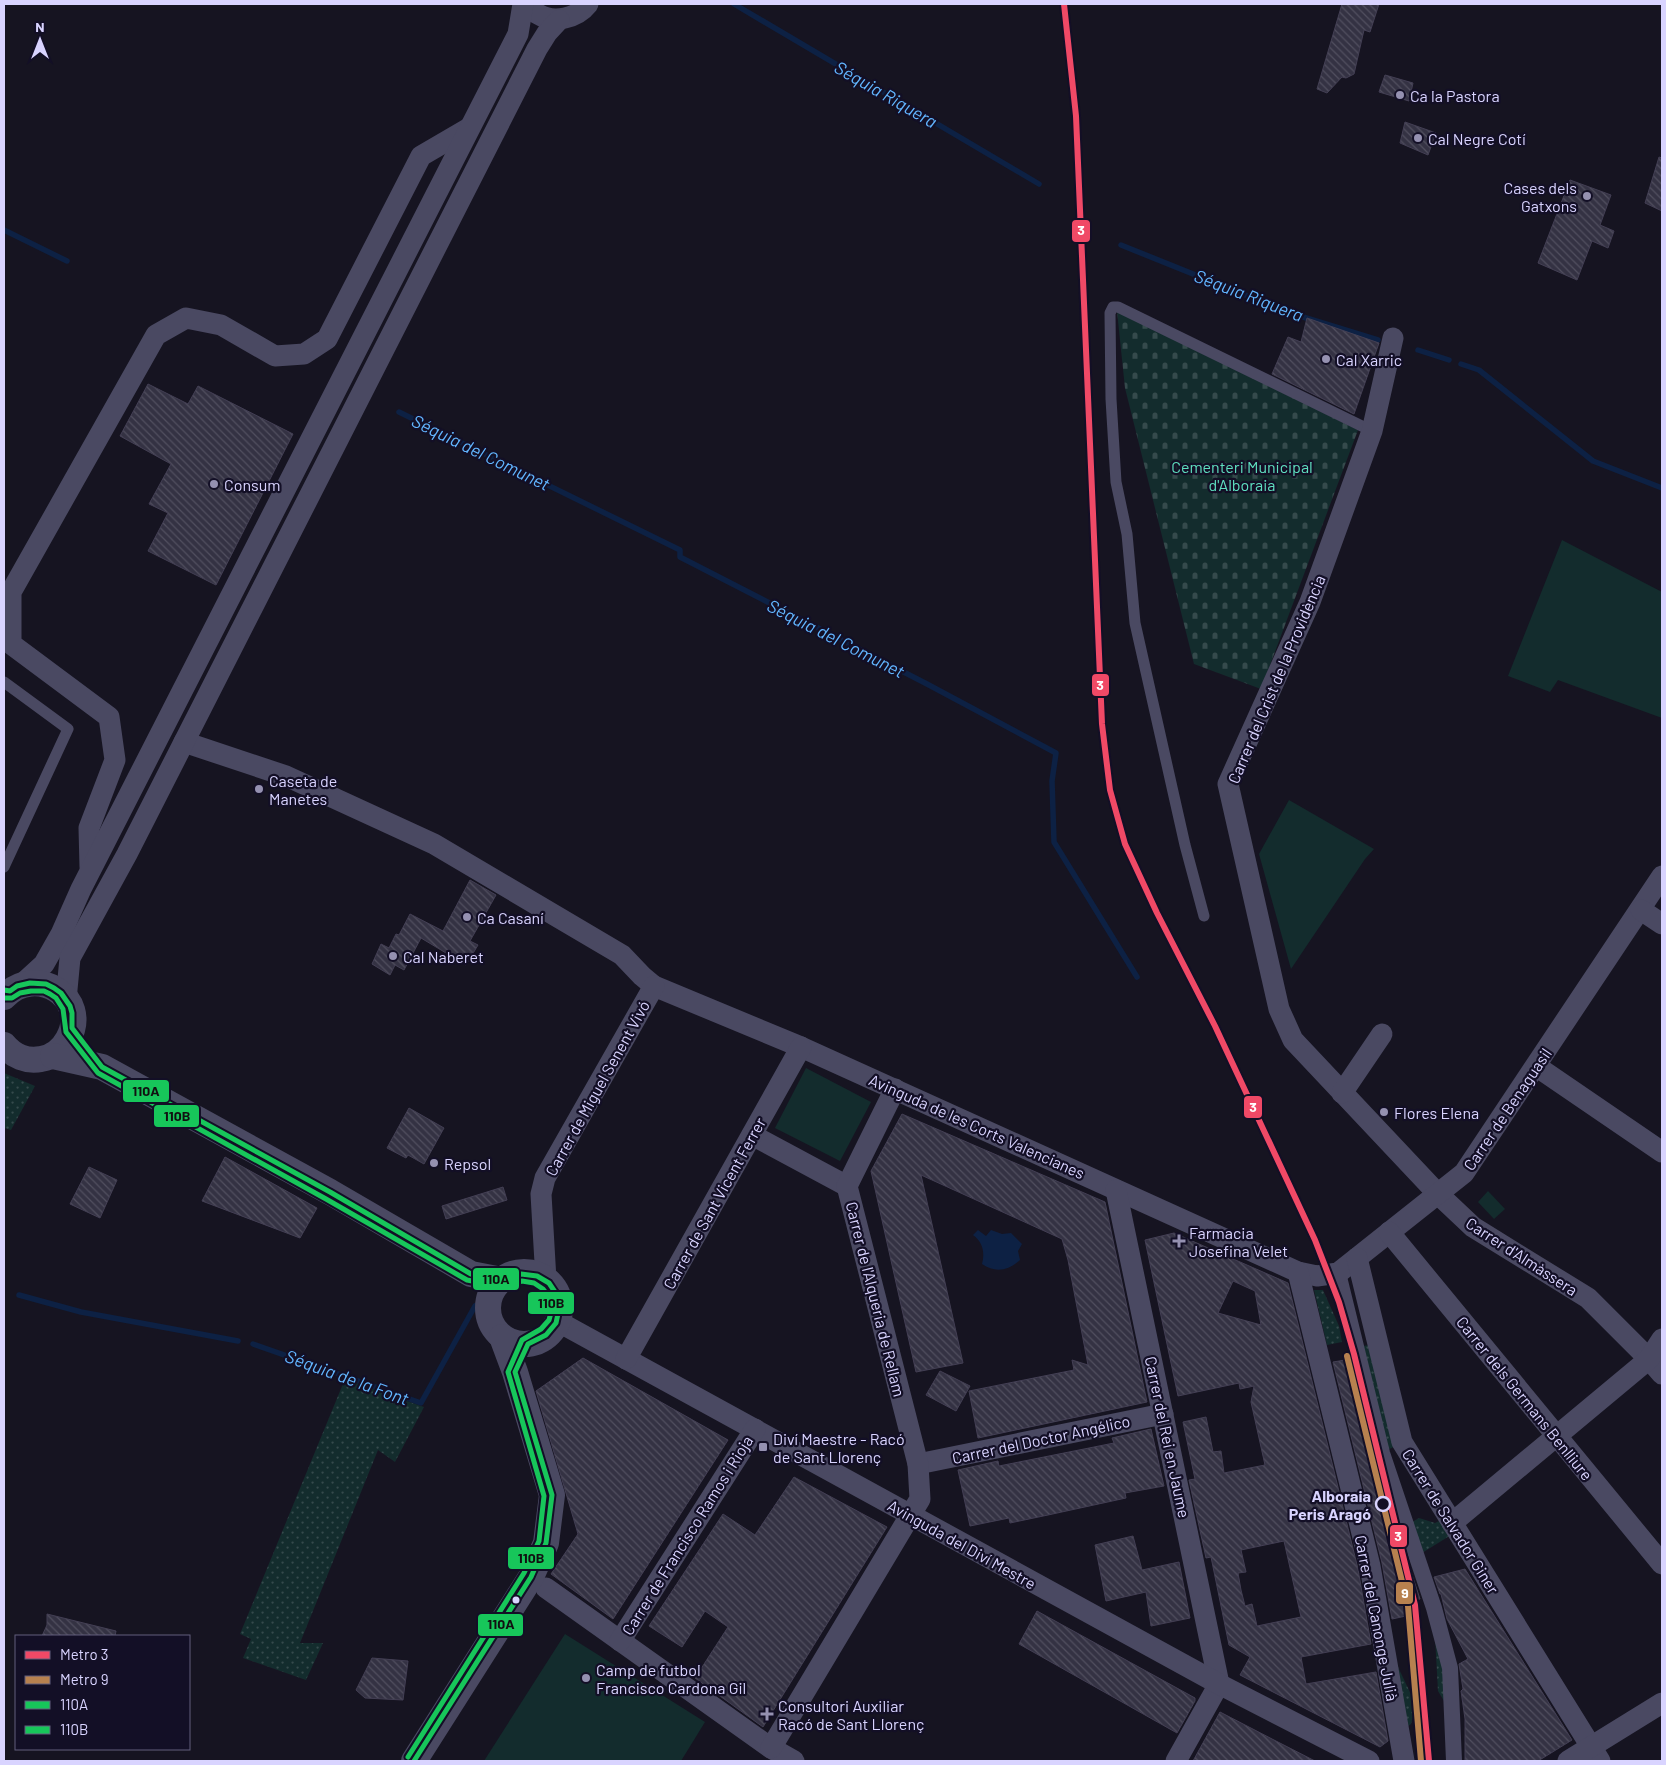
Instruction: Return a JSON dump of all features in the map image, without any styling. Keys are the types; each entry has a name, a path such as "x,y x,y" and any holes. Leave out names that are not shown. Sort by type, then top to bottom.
{"street":[{"path":"10,991 44,964 61,934 90,870 518,34 524,4 538,15 559,20"},
{"path":"66,1000 70,958 127,854 537,49 547,33 559,20 581,12 588,4"},
{"path":"90,870 89,828 115,760 109,717 11,644 11,592 156,335 186,318 220,325 275,356 304,354 327,339 422,156 470,128"},
{"name":"Carrer del Crist de la Providència","path":"1342,1093 1293,1040 1279,1009 1228,784 1310,602 1372,431 1393,338"},
{"name":"Avinguda de les Corts Valencianes","path":"184,742 286,776 434,844 622,955 654,986 801,1047 1298,1272"},
{"name":"Carrer de Benaguasil","path":"1338,1273 1464,1173 1662,876"},
{"path":"1641,910 1662,924"},
{"path":"10,991 30,983 46,984 61,993 66,1000 72,1013 72,1028 65,1044 52,1056"},
{"name":"Carrer de Miguel Senent Vivó","path":"546,1280 541,1194 546,1178 654,986"},
{"path":"72,1028 102,1066"},
{"path":"1342,1093 1382,1034"},
{"path":"4,1045 13,1054 29,1060 52,1056 102,1066 321,1187 471,1274 502,1280"},
{"name":"Carrer de Sant Vicent Ferrer","path":"626,1359 801,1047"},
{"path":"1536,1066 1662,1152"},
{"name":"Carrer de l'Alqueria de Rellam","path":"771,1748 920,1498 918,1464 847,1186 895,1089"},
{"name":"Carrer d'Almàssera","path":"1342,1093 1473,1228 1588,1298 1656,1367"},
{"path":"752,1135 847,1186"},
{"name":"Carrer del Rei en Jaume","path":"1116,1190 1219,1684"},
{"name":"Carrer dels Germans Benlliure","path":"1389,1232 1662,1564"},
{"name":"Carrer de Salvador Giner","path":"1356,1258 1402,1442 1595,1754"},
{"path":"1298,1272 1317,1276 1338,1273 1382,1453 1434,1608 1450,1668 1454,1761"},
{"name":"Carrer del Canonge Julià","path":"1298,1272 1370,1566 1404,1761"},
{"path":"471,1274 489,1302"},
{"path":"512,1274 536,1274 546,1280 553,1287 560,1303 557,1322 547,1336 528,1344 519,1344 502,1337 490,1322 488,1312 491,1294 502,1280 512,1274"},
{"name":"Avinguda del Diví Mestre","path":"557,1322 1219,1684 1370,1761"},
{"path":"414,1761 531,1577 546,1543 552,1495 515,1372 502,1337"},
{"path":"1452,1523 1557,1436 1656,1367 1662,1339"},
{"path":"515,1372 528,1344"},
{"name":"Carrer del Doctor Angélico","path":"918,1464 1163,1414"},
{"name":"Carrer de Francisco Ramos i Rioja","path":"620,1641 754,1430"},
{"path":"546,1588 771,1748 794,1761"},
{"path":"1176,1761 1219,1684"},
{"path":"1568,1761 1595,1754 1662,1703"}],"lane":[{"path":"1204,916 1183,836 1135,623 1126,534 1116,482 1111,399 1110,313 1113,307 1118,307 1372,431"},
{"path":"4,682 68,729 4,867"}],"green space":[{"name":"Cementeri Municipal d'Alboraia","path":"1117,311 1358,430 1261,689 1194,664 1125,388"},
{"path":"1562,540 1662,592 1662,718 1558,680 1550,692 1508,676"},
{"path":"1289,800 1374,849 1365,859 1291,969 1259,854"},
{"path":"806,1068 871,1102 840,1161 775,1128"},
{"path":"4,1073 35,1086 11,1130 4,1128"},
{"path":"1488,1191 1505,1209 1494,1219 1478,1202"},
{"path":"1314,1290 1323,1290 1339,1326 1342,1342 1327,1345"},
{"path":"1371,1345 1396,1446 1387,1450 1362,1346"},
{"path":"345,1379 424,1407 395,1462 378,1450 300,1643 323,1643 306,1680 243,1658 251,1639 240,1634"},
{"path":"1419,1518 1435,1523 1443,1519 1451,1535 1422,1553 1407,1525"},
{"name":"Camp de futbol Francisco Cardona Gil","path":"565,1634 705,1722 681,1761 484,1761"},
{"path":"1435,1637 1443,1653 1447,1706 1438,1691"},
{"path":"1389,1648 1416,1705 1411,1724 1403,1730"}],"water":[{"path":"978,1230 986,1236 991,1230 1002,1234 1011,1233 1022,1244 1018,1251 1020,1260 1011,1267 1001,1270 992,1269 982,1264 982,1248 979,1241 973,1235"}],"building":[{"path":"1342,4 1379,4 1370,32 1364,30 1354,74 1346,78 1342,77 1327,93 1317,89"},
{"name":"Ca la Pastora","path":"1385,75 1413,83 1409,101 1379,92"},
{"name":"Cal Negre Cotí","path":"1405,122 1436,133 1428,155 1400,143"},
{"path":"1659,157 1662,158 1662,211 1645,203"},
{"path":"1570,180 1611,195 1600,225 1614,231 1608,248 1592,241 1577,280 1538,263"},
{"name":"Cal Xarric","path":"1307,318 1379,343 1354,414 1272,374 1288,337 1301,342"},
{"name":"Consum","path":"148,384 188,404 198,386 293,434 216,585 148,551 168,513 149,504 171,464 120,436"},
{"path":"470,880 496,895 470,941 478,945 466,965 421,938 404,970 395,965 390,975 372,964 381,944 389,948 396,934 399,935 410,914 443,931"},
{"path":"409,1108 444,1128 424,1164 408,1155 406,1158 387,1148"},
{"path":"902,1114 1105,1202 1147,1402 978,1438 969,1391 1074,1370 1072,1360 1088,1365 1068,1260 1062,1239 921,1175 963,1363 916,1372 871,1171"},
{"path":"225,1157 317,1208 300,1238 202,1201"},
{"path":"89,1167 117,1180 100,1218 70,1204"},
{"path":"503,1187 507,1200 446,1219 442,1206"},
{"path":"1174,1233 1288,1283 1358,1569 1371,1644 1301,1657 1306,1684 1376,1672 1388,1741 1380,1747 1240,1675 1250,1657 1229,1645 1211,1557 1206,1558 1189,1480 1195,1479 1183,1422 1206,1417 1213,1452 1221,1451 1224,1473 1265,1465 1251,1402 1254,1386 1240,1389 1239,1383 1178,1396 1145,1240","holes":["1233,1281 1255,1291 1261,1325 1218,1313","1284,1541 1301,1617 1257,1626 1252,1604 1245,1606 1241,1590 1238,1573 1246,1572 1241,1550"]},
{"path":"583,1358 728,1440 613,1619 551,1574 578,1534 536,1391"},
{"path":"1345,1360 1376,1495 1385,1493 1420,1599 1403,1603 1406,1616 1392,1619 1382,1563 1333,1362"},
{"path":"940,1371 970,1386 956,1411 926,1395"},
{"path":"1151,1429 1164,1486 1125,1493 1126,1498 1010,1523 1009,1518 970,1526 958,1470 998,1461 999,1466 1114,1443 1112,1438"},
{"path":"794,1477 887,1527 763,1727 695,1678 728,1627 705,1611 682,1647 649,1626 723,1514 755,1535"},
{"path":"1133,1536 1142,1570 1179,1562 1190,1618 1151,1626 1146,1592 1106,1601 1095,1545"},
{"path":"1465,1569 1572,1740 1538,1761 1465,1761 1465,1719 1459,1664 1468,1659 1447,1619 1441,1594 1434,1577"},
{"path":"1037,1611 1195,1698 1177,1733 1019,1644"},
{"path":"47,1614 116,1631 115,1635 42,1635 47,1625"},
{"path":"372,1658 408,1661 403,1700 365,1698 356,1690"},
{"path":"1220,1712 1274,1740 1315,1761 1193,1761"}],"waterway":[{"name":"Séquia Riquera","path":"734,4 1039,184"},
{"name":"Séquia del Comunet","path":"4,230 67,261"},
{"name":"Séquia Riquera","path":"1121,245 1290,313 1378,340"},
{"path":"1418,350 1449,360"},
{"name":"Séquia Riquera","path":"1461,364 1479,370 1593,461 1662,488"},
{"name":"Séquia del Comunet","path":"399,412 680,550 680,557 927,684 1056,753 1052,781 1054,842 1137,977"},
{"name":"Séquia de la Font","path":"19,1295 81,1312 238,1341"},
{"name":"Séquia de la Font","path":"253,1344 421,1403 475,1306"}],"metro line":[{"name":"3","path":"1064,4 1076,116 1102,724 1110,790 1125,844 1157,913 1215,1026 1315,1240 1339,1302 1354,1354 1415,1605 1429,1761"},
{"name":"9","path":"1347,1356 1408,1606 1421,1761"}],"transit line":[{"name":"110A","path":"4,990 10,991 17,986 30,983 46,984 54,988 61,993 70,1006 72,1028 102,1067 330,1192 471,1274 502,1280 521,1274 537,1276 549,1283 557,1295 559,1309 556,1323 546,1335 528,1344 515,1372 552,1495 546,1543 531,1577 414,1761"},
{"name":"110B","path":"4,998 12,998 20,993 31,991 44,991 50,994 56,998 63,1009 66,1032 98,1073 326,1199 467,1280 502,1287 522,1281 534,1283 543,1289 550,1298 552,1309 549,1320 541,1329 522,1340 508,1372 544,1496 539,1541 524,1573 408,1757"}],"place":[{"name":"Ca la Pastora","path":"1400,95"},
{"name":"Cal Negre Cotí","path":"1418,138"},
{"name":"Cases dels Gatxons","path":"1587,196"},
{"name":"Cal Xarric","path":"1326,359"},
{"name":"Consum","path":"214,484"},
{"name":"Caseta de Manetes","path":"259,789"},
{"name":"Ca Casaní","path":"467,917"},
{"name":"Cal Naberet","path":"393,956"},
{"name":"Flores Elena","path":"1384,1112"},
{"name":"Repsol","path":"434,1163"},
{"name":"Farmacia Josefina Velet","path":"1179,1241"},
{"name":"Diví Maestre - Racó de Sant Llorenç","path":"763,1447"},
{"name":"Alboraia Peris Aragó","path":"1383,1504"},
{"name":"Camp de futbol Francisco Cardona Gil","path":"586,1678"},
{"name":"Consultori Auxiliar Racó de Sant Llorenç","path":"767,1714"}]}
